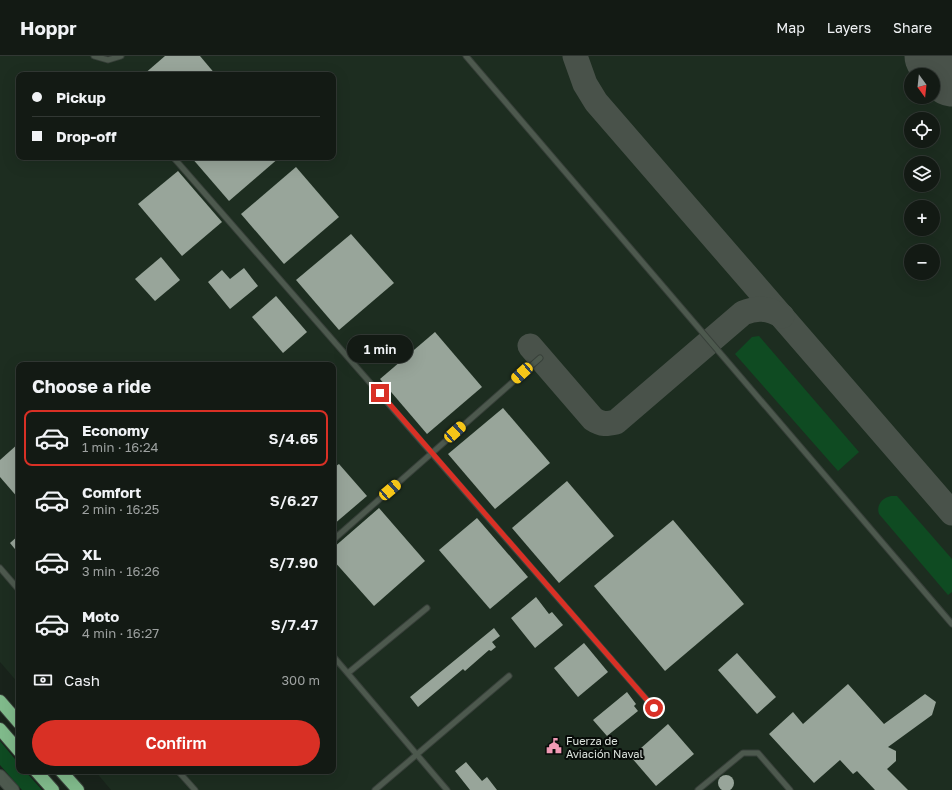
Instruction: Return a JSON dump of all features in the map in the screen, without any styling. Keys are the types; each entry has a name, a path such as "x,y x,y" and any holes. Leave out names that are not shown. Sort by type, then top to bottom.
{"highway":[{"path":"0,701 16,720"},
{"path":"0,729 16,748"},
{"path":"39,774 53,790"},
{"path":"64,774 78,790"}],"main road":[{"path":"0,776 13,790"}],"lane":[{"path":"94,56 108,60 121,56"},
{"path":"466,56 952,624"},
{"path":"176,160 654,708"},
{"path":"336,537 540,358"},
{"path":"0,568 16,587"},
{"path":"348,674 427,608"},
{"path":"336,660 447,790"},
{"path":"375,790 510,676"},
{"path":"698,790 743,753 758,754 790,790"},
{"path":"181,774 195,790"}],"shaded area":[{"path":"0,56 952,56 952,790 111,790 98,774 336,774 336,362 16,362 16,681 0,662"}],"green space":[{"path":"759,336 859,452 838,471 735,354 752,337"},
{"path":"891,496 897,496 952,559 952,592 948,595 879,514 878,508 880,502"},
{"path":"0,741 16,760 16,774 28,774 42,790 22,790 0,765"}],"building":[{"path":"165,56 200,56 213,72 146,72"},
{"path":"194,160 277,160 229,201"},
{"path":"296,167 339,217 284,264 241,214"},
{"path":"178,171 222,222 182,256 138,204"},
{"path":"351,234 394,283 339,330 296,280"},
{"path":"161,257 180,280 155,301 135,279"},
{"path":"244,268 258,286 230,309 208,282 222,270 230,279"},
{"path":"276,296 307,332 283,353 252,317"},
{"path":"435,332 482,387 427,434 380,379"},
{"path":"503,408 550,463 495,509 448,454"},
{"path":"16,446 16,496 0,477 0,460"},
{"path":"339,464 367,496 336,522 336,466"},
{"path":"567,481 614,536 559,583 512,528"},
{"path":"379,508 425,561 374,606 336,563 336,545"},
{"path":"477,518 528,577 490,609 439,550"},
{"path":"673,520 744,604 665,671 594,586"},
{"path":"16,538 16,550 10,543"},
{"path":"536,597 549,614 552,612 563,625 535,648 511,618"},
{"path":"494,628 500,636 492,642 496,647 491,651 489,650 465,671 463,669 418,707 410,697"},
{"path":"584,643 608,672 578,697 554,668"},
{"path":"737,653 776,697 757,714 718,670"},
{"path":"848,684 884,724 925,694 936,702 932,715 888,747 896,751 896,761 887,769 908,790 875,790 857,771 853,774 840,760 814,783 769,734 793,712 803,724"},
{"path":"627,692 636,704 634,706 638,711 607,736 593,720"},
{"path":"668,724 694,754 656,786 631,757"},
{"path":"466,762 482,781 487,777 497,790 470,790 455,771"},
{"path":"723,775 729,775 734,780 732,789 729,791 723,791 718,786 718,780"}],"taxiway":[{"path":"575,56 585,84 596,102 952,513"},
{"path":"530,346 593,419 604,424 616,422 743,313 762,309 772,311 782,316"}],"runway":[{"path":"936,56 952,75"}],"place":[{"name":"Fuerza de Aviación Naval","path":"554,746"}],"route":[{"path":"380,393 654,708"}]}
